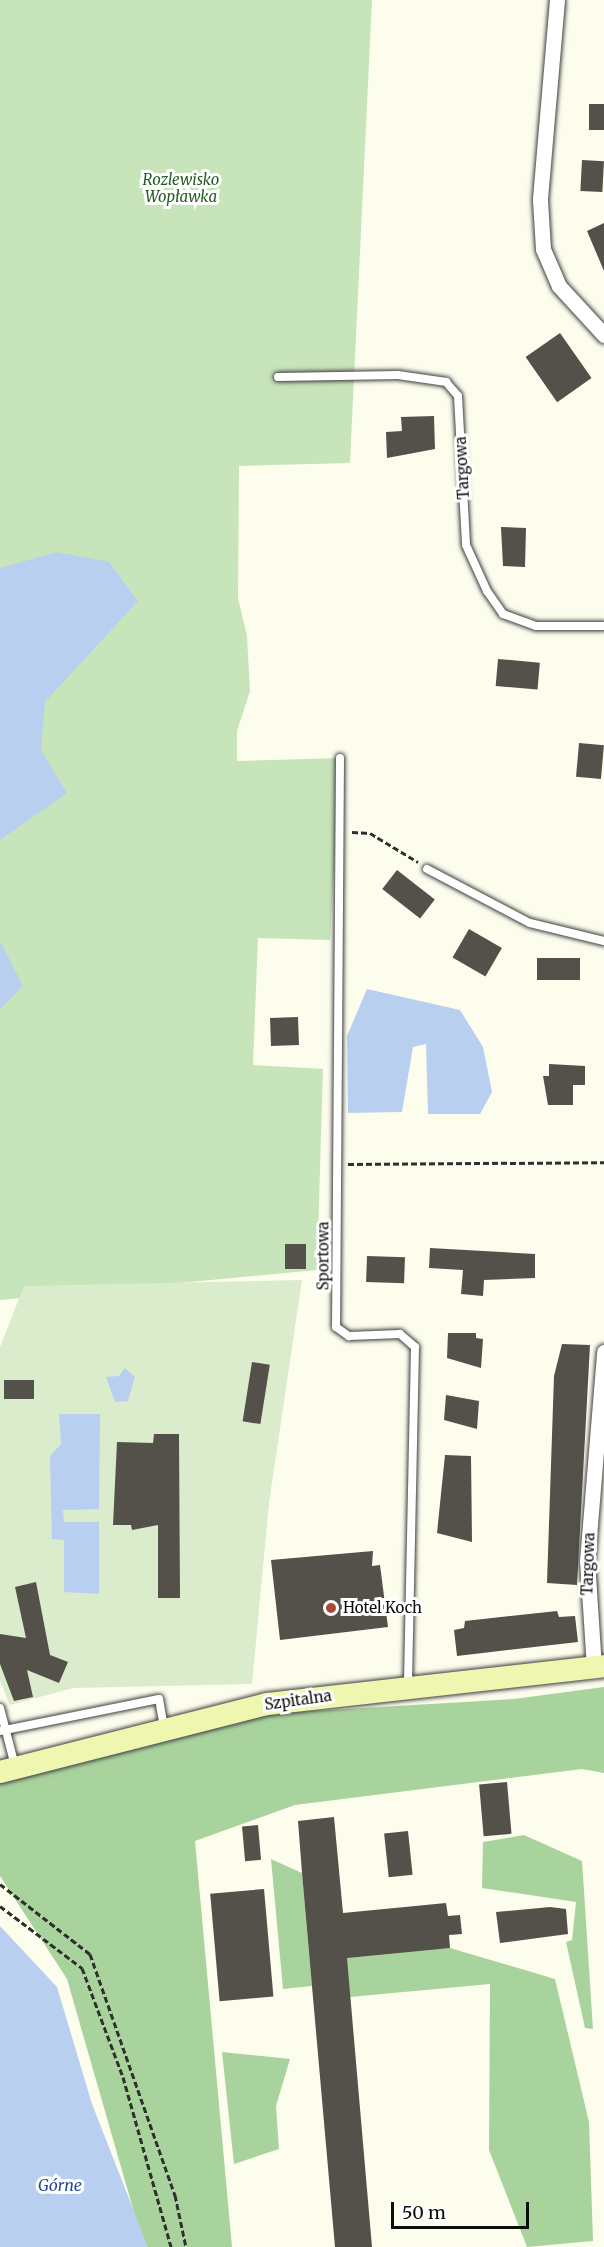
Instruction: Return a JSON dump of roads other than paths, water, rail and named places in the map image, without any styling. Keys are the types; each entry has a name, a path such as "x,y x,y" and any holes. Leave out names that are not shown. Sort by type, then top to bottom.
{"street":[{"path":"557,0 540,200 543,249 559,286 604,335"},
{"name":"Targowa","path":"599,1667 586,1561 604,1352"},
{"name":"Szpitalna","path":"8,1770 164,1727 314,1696 408,1689 599,1667"}],"lane":[{"name":"Targowa","path":"278,377 398,375 446,382 458,396 465,545 487,591 503,614 536,626 604,626"},
{"name":"Sportowa","path":"340,758 336,1327 349,1336 400,1334 415,1347 408,1689"},
{"path":"427,869 530,923 604,941"},
{"path":"3,1731 159,1699 164,1727"},
{"path":"0,1708 8,1770"}],"water":[{"path":"57,552 109,562 138,601 45,702 41,750 67,793 0,840 0,568"},
{"path":"0,941 23,986 0,1009"},
{"path":"367,989 460,1010 483,1047 492,1092 480,1114 428,1114 426,1044 413,1047 402,1112 348,1113 347,1036"},
{"path":"125,1368 135,1377 128,1401 115,1402 106,1377 119,1376"},
{"path":"59,1414 100,1414 99,1509 63,1510 64,1522 99,1522 99,1594 64,1592 64,1540 52,1539 50,1456 61,1444"},
{"name":"Górne","path":"0,1926 57,1987 92,2104 148,2247 0,2247"}],"place":[{"name":"Hotel Koch","path":"331,1608"}],"park label":[{"name":"Rozlewisko Wopławka","path":"181,188"}]}
